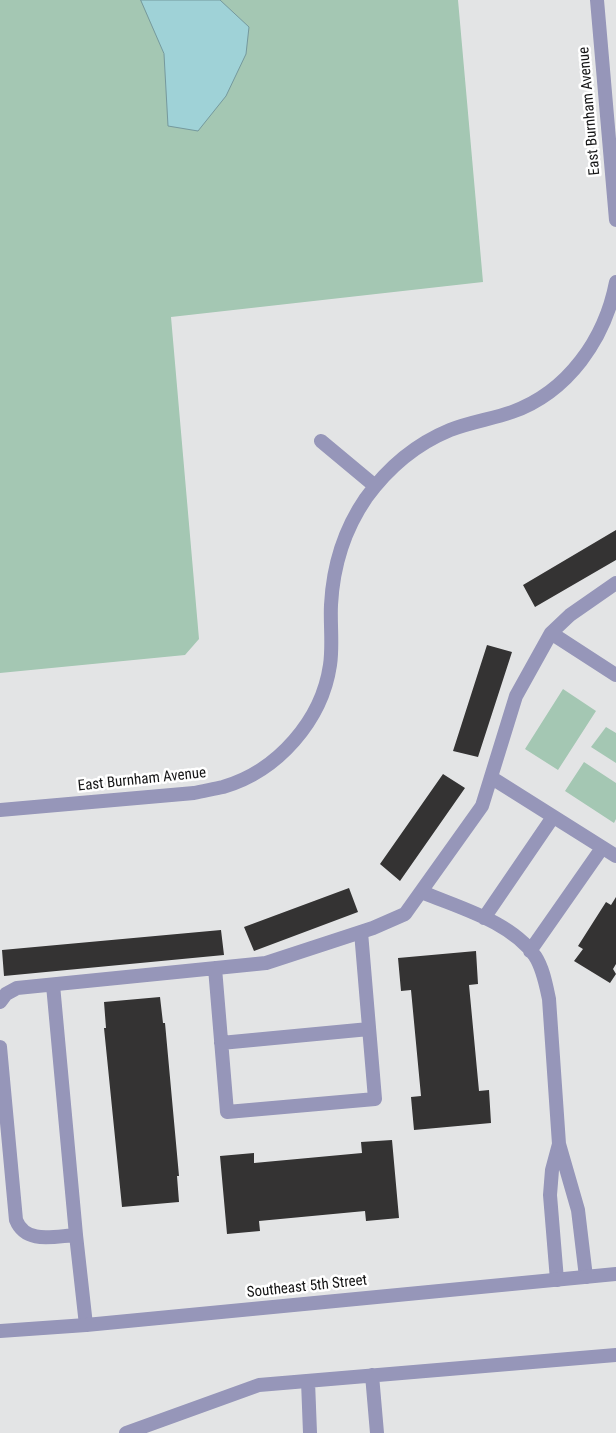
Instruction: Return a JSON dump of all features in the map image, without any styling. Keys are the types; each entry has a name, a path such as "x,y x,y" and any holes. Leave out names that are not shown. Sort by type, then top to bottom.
{"street":[{"name":"East Burnham Avenue","path":"597,0 616,220"},
{"name":"East Burnham Avenue","path":"0,810 194,793 224,787 251,775 276,758 296,739 324,692 331,656 331,606 334,571 343,541 356,512 375,486 397,463 422,445 451,430 513,412 539,399 564,380 585,357 602,330 616,282"},
{"path":"320,441 375,486"},
{"path":"0,1002 6,994 18,988 266,963 361,932 405,914 482,806 516,696 550,633 570,615 615,585"},
{"path":"550,633 616,675"},
{"path":"492,778 616,856"},
{"path":"484,918 553,817"},
{"path":"530,951 602,848"},
{"path":"422,892 484,918 519,939 535,956 544,976 549,999 559,1144 578,1210 586,1277"},
{"path":"215,968 227,1112 375,1100 361,932"},
{"path":"52,985 86,1325"},
{"path":"222,1043 369,1029"},
{"path":"0,1047 19,1226 27,1235 38,1237 76,1235"},
{"path":"557,1280 550,1195 552,1170 559,1144"},
{"name":"Southeast 5th Street","path":"0,1331 86,1325 616,1274"},
{"path":"126,1433 260,1385 616,1355"},
{"path":"372,1375 378,1433"},
{"path":"308,1381 310,1433"}],"green space":[{"path":"0,0 458,0 483,282 171,317 199,639 185,655 0,673"},
{"path":"563,689 596,711 558,770 525,749"},
{"path":"606,727 616,733 616,763 591,747"},
{"path":"584,762 616,783 616,819 614,823 565,791"}],"water":[{"path":"141,0 220,0 249,27 246,54 226,96 198,131 168,126 164,54"}],"building":[{"path":"616,530 616,560 535,607 523,585"},
{"path":"487,645 512,652 478,757 453,751"},
{"path":"443,774 465,788 400,881 380,864"},
{"path":"349,888 358,912 254,951 244,927"},
{"path":"616,897 616,964 613,969 616,974 610,983 574,961 583,949 578,946 606,902 611,905"},
{"path":"221,930 224,955 4,976 2,950"},
{"path":"476,951 478,984 469,985 479,1091 489,1090 491,1123 414,1130 411,1097 421,1096 411,990 401,991 398,958"},
{"path":"160,997 163,1023 165,1023 179,1176 177,1176 179,1202 122,1207 104,1028 106,1028 104,1002"},
{"path":"392,1140 399,1218 366,1221 365,1211 259,1221 260,1231 227,1234 220,1156 254,1153 254,1163 362,1153 361,1142"}]}
